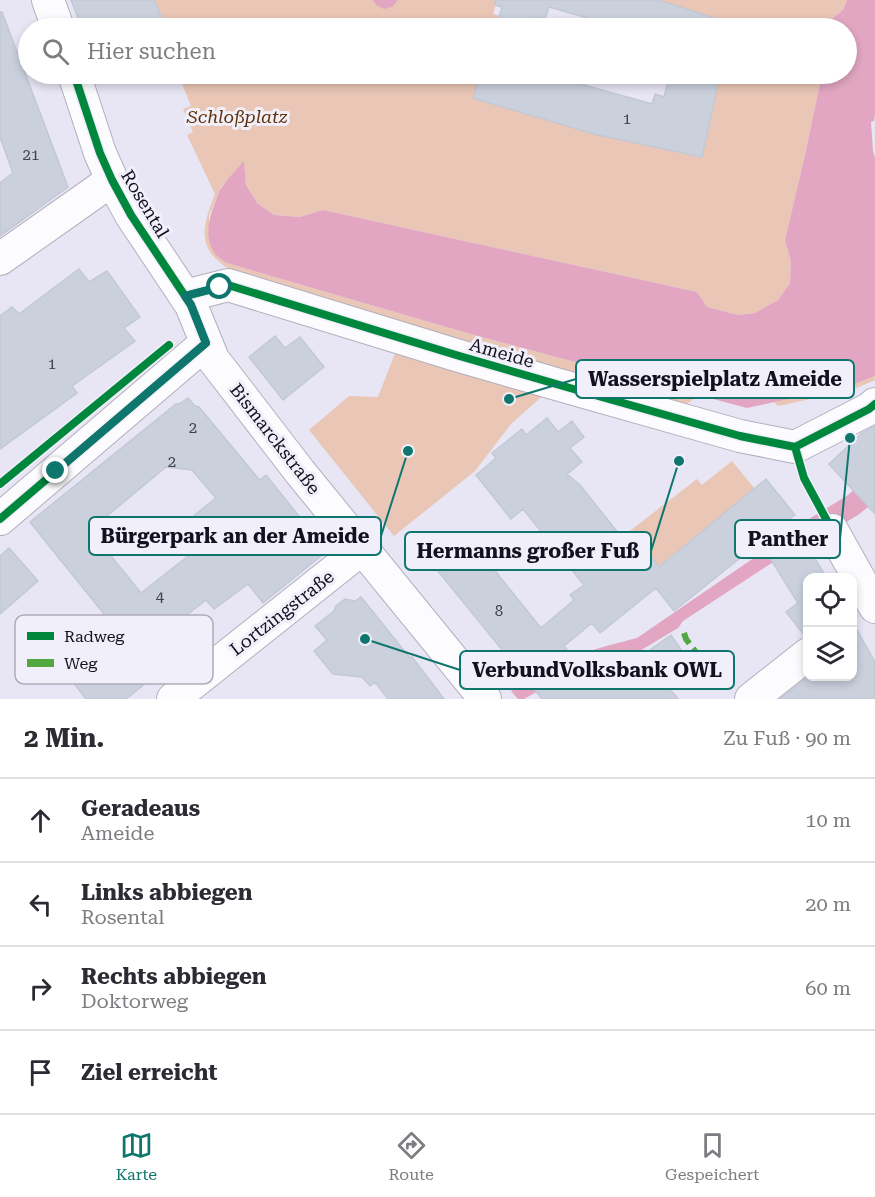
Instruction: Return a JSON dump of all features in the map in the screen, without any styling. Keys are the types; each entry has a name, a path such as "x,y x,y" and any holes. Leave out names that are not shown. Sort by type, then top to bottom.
{"street":[{"path":"48,0 54,18"},
{"name":"Rosental","path":"77,84 100,153 112,180 131,215 191,305 206,343"},
{"path":"0,259 112,180"},
{"name":"Ameide","path":"185,296 228,285 570,388 740,436 795,447 875,404"},
{"path":"0,519 206,343"},
{"name":"Bismarckstraße","path":"206,343 213,359 300,472 485,699"},
{"path":"832,530 867,609"},
{"name":"Lortzingstraße","path":"213,667 363,548"},
{"path":"751,699 803,657"},
{"name":"Lortzingstraße","path":"173,699 192,684"}],"green space":[{"path":"155,0 503,0 496,4 493,14 500,16 499,18 161,18"},
{"path":"658,0 847,0 843,10 833,18 715,18"},
{"name":"Schloßplatz","path":"182,84 478,84 474,98 702,156 718,84 820,84 785,240 791,262 790,283 778,300 755,313 738,315 707,307 697,292 323,210 300,217 274,215 257,203 246,185 244,162 221,187 209,216 209,241 227,263 467,333 699,395 684,406 606,387 604,379 592,371 576,378 229,269 218,261 206,244 205,226 215,194 187,135 193,132 183,109 191,106"},
{"path":"401,338 556,384 511,424 475,471 394,536 309,430 349,396 378,397"},
{"path":"875,375 875,380 852,390 778,406 774,402 849,386"},
{"path":"732,461 755,489 659,566 641,543 632,549 622,537 697,479 702,485"}],"shaded area":[{"path":"373,0 398,0 392,7 384,9 376,5"},
{"path":"847,0 875,0 875,114 874,121 871,122 875,158 875,375 849,386 747,408 467,333 227,263 213,250 210,243 208,234 210,217 219,191 244,161 246,185 257,203 274,215 300,217 323,210 697,292 707,307 738,315 755,313 778,300 790,283 791,262 785,240 820,84 857,84 857,18 833,18 843,10"},
{"path":"856,493 875,504 857,512 849,498"},
{"path":"802,525 810,538 683,621 678,628 638,652 618,653 579,668 524,699 518,699 511,691 582,654 637,638"}],"building":[{"path":"71,0 155,0 161,18 78,18"},
{"path":"495,0 658,0 714,18 587,18 549,7 545,18 499,18 502,7 495,5"},
{"path":"0,12 2,12 18,54 18,84 29,84 68,187 0,236 0,183 13,173 0,137"},
{"path":"478,84 581,84 652,104 655,94 664,97 667,84 718,84 702,157 594,134 473,98"},
{"path":"79,269 89,282 107,271 140,317 124,328 135,341 72,386 77,393 0,449 0,316 12,307 19,314"},
{"path":"275,336 285,348 300,337 324,367 283,400 249,357"},
{"path":"188,398 199,407 257,477 260,480 266,475 327,551 263,603 248,584 214,609 206,600 187,615 105,615 30,522 176,404","holes":["166,467 192,470 216,498 180,527 197,549 141,593 90,530"]},
{"path":"547,418 558,432 572,421 584,437 570,448 582,462 567,474 580,485 627,544 630,551 641,543 659,567 766,479 795,515 790,518 824,573 803,573 803,633 786,612 798,603 760,542 674,611 656,588 600,633 592,623 564,646 596,688 671,635 689,661 672,672 674,675 664,682 678,699 542,699 438,571 472,542 541,628 574,600 570,595 584,585 523,509 511,519 476,475 496,458 492,453 522,429 526,435"},
{"path":"875,426 875,514 829,464 862,433"},
{"path":"9,548 38,581 0,614 0,556"},
{"path":"361,597 444,699 388,699 375,682 370,686 362,677 333,674 314,651 327,640 315,626 345,599 355,601"},
{"path":"857,630 875,662 875,699 780,699 803,681 857,681"},
{"path":"74,684 145,684 126,699 86,699"}],"waterway":[{"path":"781,549 853,505 875,487"}],"marked path":[{"path":"684,633 706,666"}],"cycle path":[{"path":"0,519 206,343 191,305 131,215 112,180 100,153 77,84"},
{"path":"185,296 228,285 570,388 740,436 795,447 875,404"},
{"path":"0,484 169,345"},
{"path":"795,447 804,478 832,530"}],"place":[{"name":"Wasserspielplatz Ameide","path":"509,399"},
{"name":"Panther","path":"850,438"},
{"name":"Bürgerpark an der Ameide","path":"408,451"},
{"name":"Hermanns großer Fuß","path":"679,461"},
{"name":"VerbundVolksbank OWL","path":"365,639"}],"route":[{"path":"56,471 206,343 191,305 185,296 220,287"}]}
